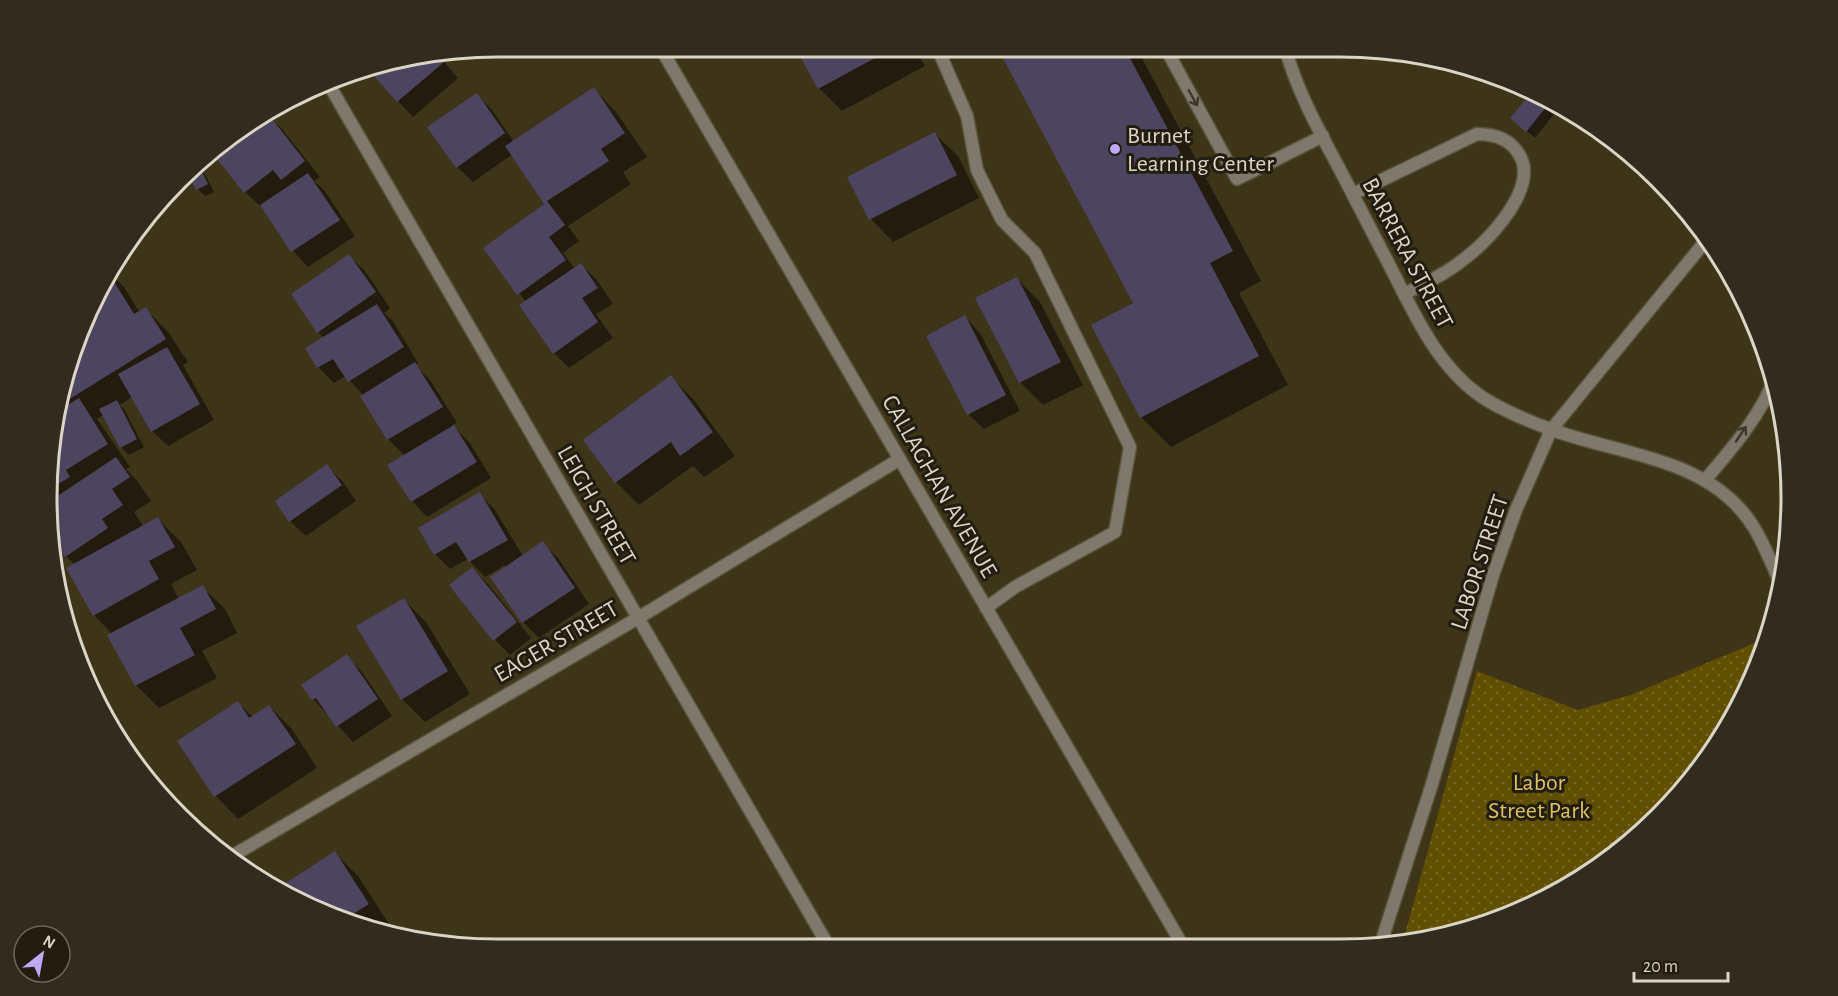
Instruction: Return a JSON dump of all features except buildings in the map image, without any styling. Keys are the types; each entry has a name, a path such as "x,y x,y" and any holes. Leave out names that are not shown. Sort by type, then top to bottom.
{"street":[{"name":"CALLAGHAN AVENUE","path":"666,57 1179,939"},
{"path":"941,57 967,116 977,170 1002,220 1035,253 1130,447 1115,532 1015,587 986,608"},
{"path":"1170,57 1237,179 1323,136"},
{"name":"BARRERA STREET","path":"1288,57 1299,88 1404,294 1431,343 1447,365 1468,386 1508,411 1551,429 1669,464 1718,488 1741,509 1756,532 1775,571"},
{"name":"LEIGH STREET","path":"331,90 824,939"},
{"path":"1353,194 1477,134 1497,136 1509,143 1522,158 1525,176 1519,195 1481,246 1441,275 1404,294"},
{"name":"LABOR STREET","path":"1383,937 1432,784 1493,575 1516,510 1551,429 1702,246"},
{"path":"1705,480 1729,452 1768,393"},
{"name":"EAGER STREET","path":"236,853 638,618 900,459"}],"green space":[{"name":"Labor Street Park","path":"1757,642 1736,693 1707,743 1672,789 1631,830 1585,865 1535,894 1482,916 1426,931 1405,934 1477,671 1578,710 1630,695"}],"place":[{"name":"Burnet Learning Center","path":"1115,149"}]}
